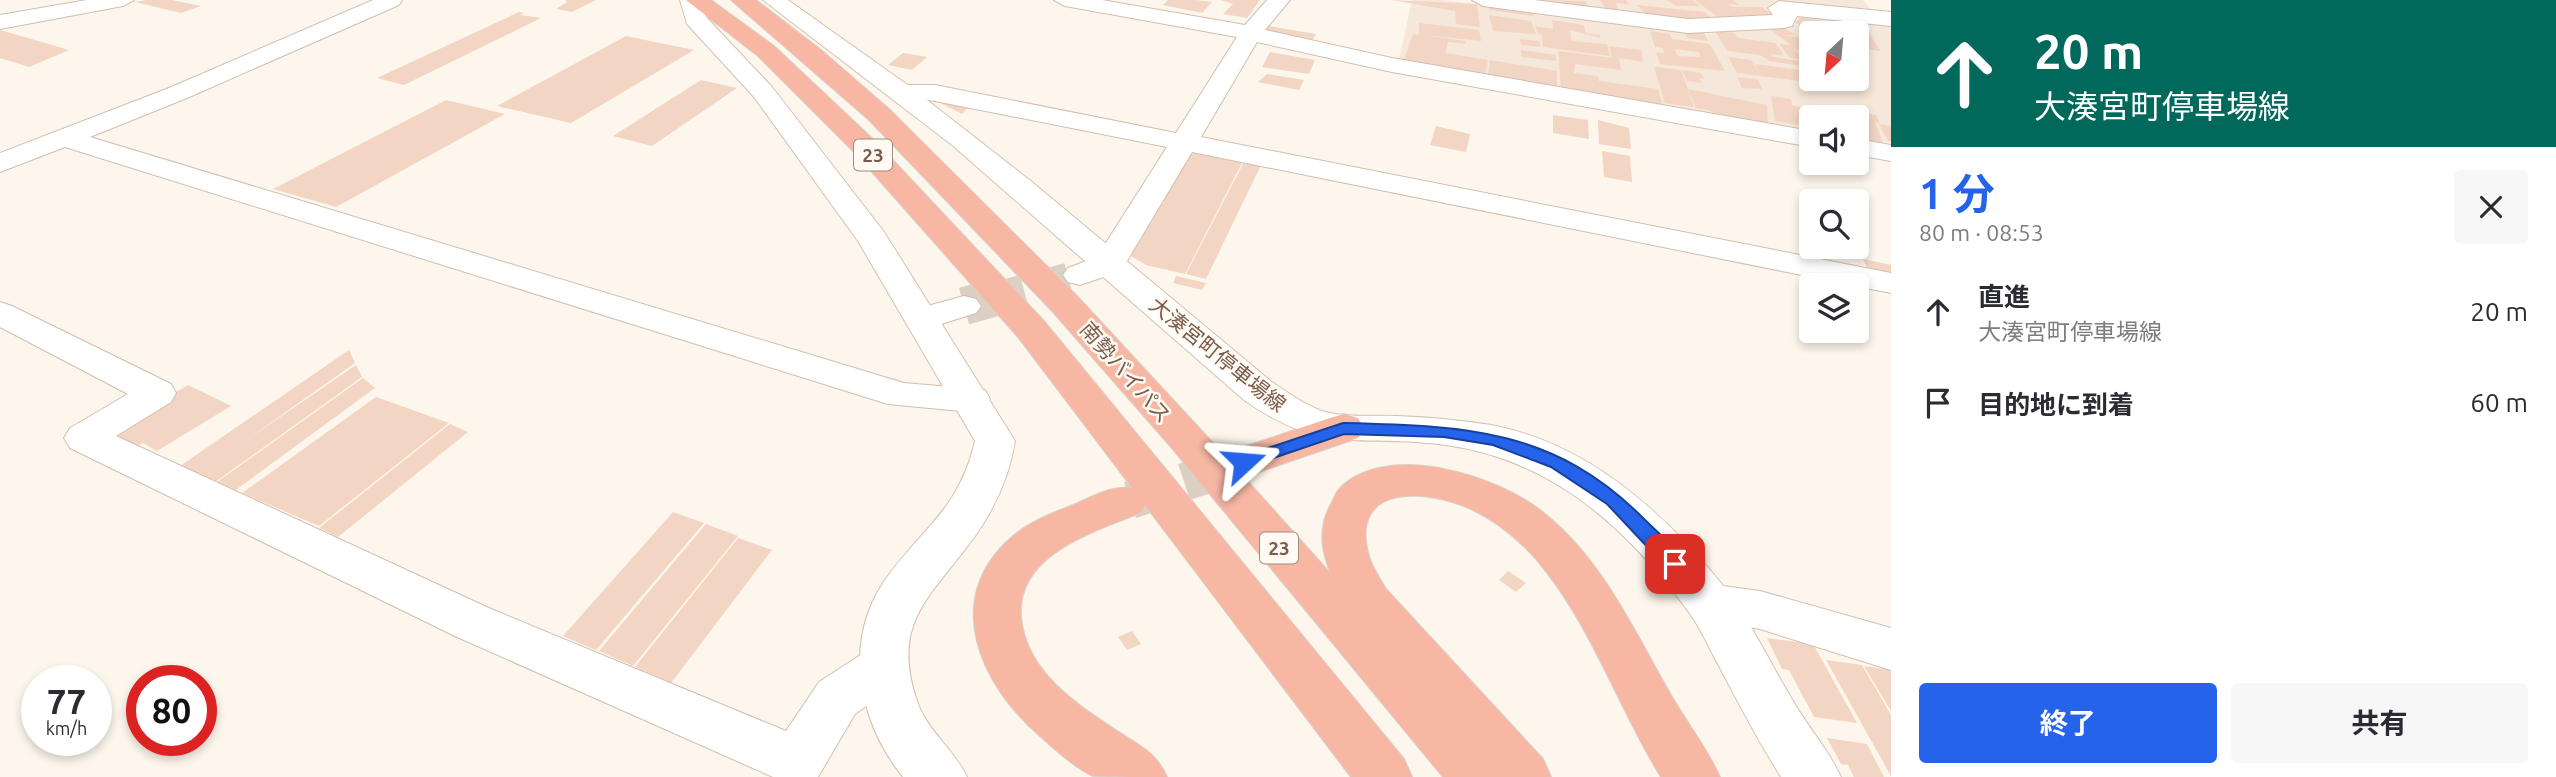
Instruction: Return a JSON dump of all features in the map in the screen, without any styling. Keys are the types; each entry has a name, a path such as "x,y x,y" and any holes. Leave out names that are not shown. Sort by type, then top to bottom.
{"highway":[{"name":"23","path":"697,0 766,51 866,148 1031,329 1384,777"},
{"name":"南勢バイパス","path":"742,0 798,40 877,111 1081,320 1478,777"},
{"path":"1244,462 1343,429"},
{"path":"1523,777 1368,602 1353,580 1346,564 1344,526 1355,496 1370,486 1392,479 1442,481 1480,494 1524,521 1570,569 1672,749 1692,777"},
{"path":"1125,502 1072,524 1029,548 1001,580 995,620 1000,645 1018,678 1044,706 1139,777"}],"street":[{"path":"0,22 123,0"},
{"path":"0,163 178,93 391,0"},
{"path":"691,0 695,19 763,92 873,239 995,441 992,466 982,490 955,531 899,599 884,630 883,667 888,695 908,741 939,777"},
{"name":"大湊宮町停車場線","path":"774,0 901,90 1029,193 1095,270 1258,391 1296,415 1315,423 1343,429 1444,431 1495,440 1557,463 1613,499 1658,544 1709,603 1780,729 1813,777"},
{"path":"1065,0 1252,34 1392,65 1799,137"},
{"path":"1095,270 1252,34 1279,0"},
{"path":"1483,0 1688,26 1786,19 1779,8 1880,11"},
{"path":"901,90 935,93 1183,141 1891,283"},
{"path":"64,138 902,395 971,399"},
{"path":"1869,149 1891,153"},
{"path":"922,319 964,306"},
{"path":"0,313 157,394 83,438 474,623 797,761 838,698 883,667"},
{"path":"1709,603 1760,610 1891,649"}],"shaded area":[{"path":"1412,0 1444,0 1705,34 1799,25 1799,91 1869,91 1869,22 1891,24 1891,143 1869,139 1869,105 1799,105 1799,128 1399,60"},
{"path":"1512,0 1863,0 1872,11 1773,3 1766,8 1776,16 1687,21"},
{"path":"1801,14 1864,21 1803,21"}],"building":[{"path":"172,0 201,6 181,13 135,2"},
{"path":"565,0 596,0 572,12 556,9 567,2"},
{"path":"1168,0 1212,2 1202,13 1163,5"},
{"path":"1221,0 1260,0 1247,18 1223,14 1233,4"},
{"path":"1391,0 1477,4 1480,27 1456,24 1455,11"},
{"path":"1534,0 1586,1 1589,10"},
{"path":"1600,0 1626,0 1629,4 1616,3 1618,11 1606,10"},
{"path":"1667,0 1692,0 1701,6 1676,6"},
{"path":"1695,0 1733,0 1740,5 1729,4 1732,7 1762,7 1775,17 1723,21"},
{"path":"1490,3 1533,9 1533,16 1489,10"},
{"path":"1637,5 1705,12 1717,23 1650,18"},
{"path":"519,12 524,13 520,15 541,18 404,85 377,78"},
{"path":"1489,15 1531,21 1536,34 1493,31"},
{"path":"1798,17 1822,21 1799,21 1799,26 1795,22"},
{"path":"1552,20 1584,25 1586,33 1600,35 1600,38 1570,30 1571,41 1607,44 1610,56 1543,47 1542,35 1538,34 1535,26 1553,29"},
{"path":"1419,23 1479,30 1481,41 1423,35 1465,41 1465,44 1448,42 1445,53 1488,60 1485,74 1404,60 1413,34 1419,35"},
{"path":"1269,26 1316,34 1310,43 1265,31"},
{"path":"1767,27 1782,27 1796,35 1786,35 1799,37 1799,51"},
{"path":"1682,28 1703,30 1708,41 1687,38"},
{"path":"0,30 69,50 29,67 0,58"},
{"path":"1650,31 1670,34 1672,39 1710,44 1725,71 1660,64 1656,52 1665,53 1662,48 1655,47","holes":["1674,49 1699,52 1701,57 1678,56"]},
{"path":"1715,31 1734,33 1738,38 1776,43 1784,56 1771,54 1773,57 1799,61 1799,66 1770,61 1760,55 1727,51"},
{"path":"1869,34 1881,51 1869,50"},
{"path":"626,36 694,50 571,123 497,106"},
{"path":"1520,39 1539,41 1541,47 1521,45"},
{"path":"1779,44 1792,45 1799,54 1799,59 1790,58"},
{"path":"1609,46 1641,50 1643,62 1619,58 1621,70 1575,64 1574,73 1598,76 1599,81 1658,89 1663,107 1561,88 1558,51 1612,58"},
{"path":"1521,50 1556,55 1556,61 1522,57"},
{"path":"1270,52 1315,60 1309,74 1262,67"},
{"path":"903,53 927,57 912,70 888,65"},
{"path":"1728,57 1751,60 1759,73 1755,64 1799,70 1799,81 1737,73"},
{"path":"1490,60 1557,71 1557,88 1488,76"},
{"path":"1654,67 1681,70 1694,107 1665,103"},
{"path":"1682,70 1701,73 1704,79 1699,78 1702,83 1687,81"},
{"path":"1267,74 1304,80 1299,90 1258,82"},
{"path":"1737,77 1757,79 1762,89 1742,88"},
{"path":"701,80 737,88 652,146 613,136"},
{"path":"1688,89 1767,105 1768,127 1711,116 1711,111 1696,108"},
{"path":"1771,96 1791,99 1792,105 1799,107 1799,125 1775,121"},
{"path":"446,100 505,114 336,207 273,189"},
{"path":"946,101 970,106 962,114 942,104"},
{"path":"1869,114 1876,115 1880,123 1875,122 1885,148 1869,145"},
{"path":"1553,115 1588,120 1589,139 1553,133"},
{"path":"1598,120 1629,128 1631,149 1599,144"},
{"path":"1879,124 1891,126 1891,141 1888,141"},
{"path":"1436,126 1470,134 1466,152 1430,145"},
{"path":"1192,151 1243,161 1185,274 1146,265 1129,255"},
{"path":"1602,151 1630,156 1632,182 1604,177"},
{"path":"1244,162 1261,165 1206,279 1186,274"},
{"path":"1863,259 1891,265 1891,276 1869,272"},
{"path":"1176,276 1206,283 1202,290 1173,283"},
{"path":"349,350 355,363 245,441 356,365 362,377 215,482 180,466"},
{"path":"363,378 375,388 233,492 217,482"},
{"path":"188,385 231,406 157,451 143,443 136,447 108,432"},
{"path":"376,397 449,423 319,526 242,493"},
{"path":"450,424 468,432 338,537 319,528"},
{"path":"673,512 704,523 596,650 563,636"},
{"path":"706,524 738,536 633,666 599,651"},
{"path":"738,538 772,550 671,683 635,667"},
{"path":"1508,571 1526,583 1516,592 1499,580"},
{"path":"1132,631 1141,644 1127,650 1118,637"},
{"path":"1767,638 1813,644 1857,723 1814,717 1789,670 1782,669"},
{"path":"1826,660 1862,665 1891,715 1891,776"},
{"path":"1864,666 1891,670 1891,711"},
{"path":"1827,738 1867,744 1884,777 1854,777 1848,765 1841,764"}],"tunnel":[{"path":"994,298 1080,275"},
{"path":"964,306 1000,296"},
{"path":"1130,500 1244,462"}],"route":[{"path":"1244,462 1343,429 1444,431 1495,440 1557,463 1613,499 1675,564"}]}
